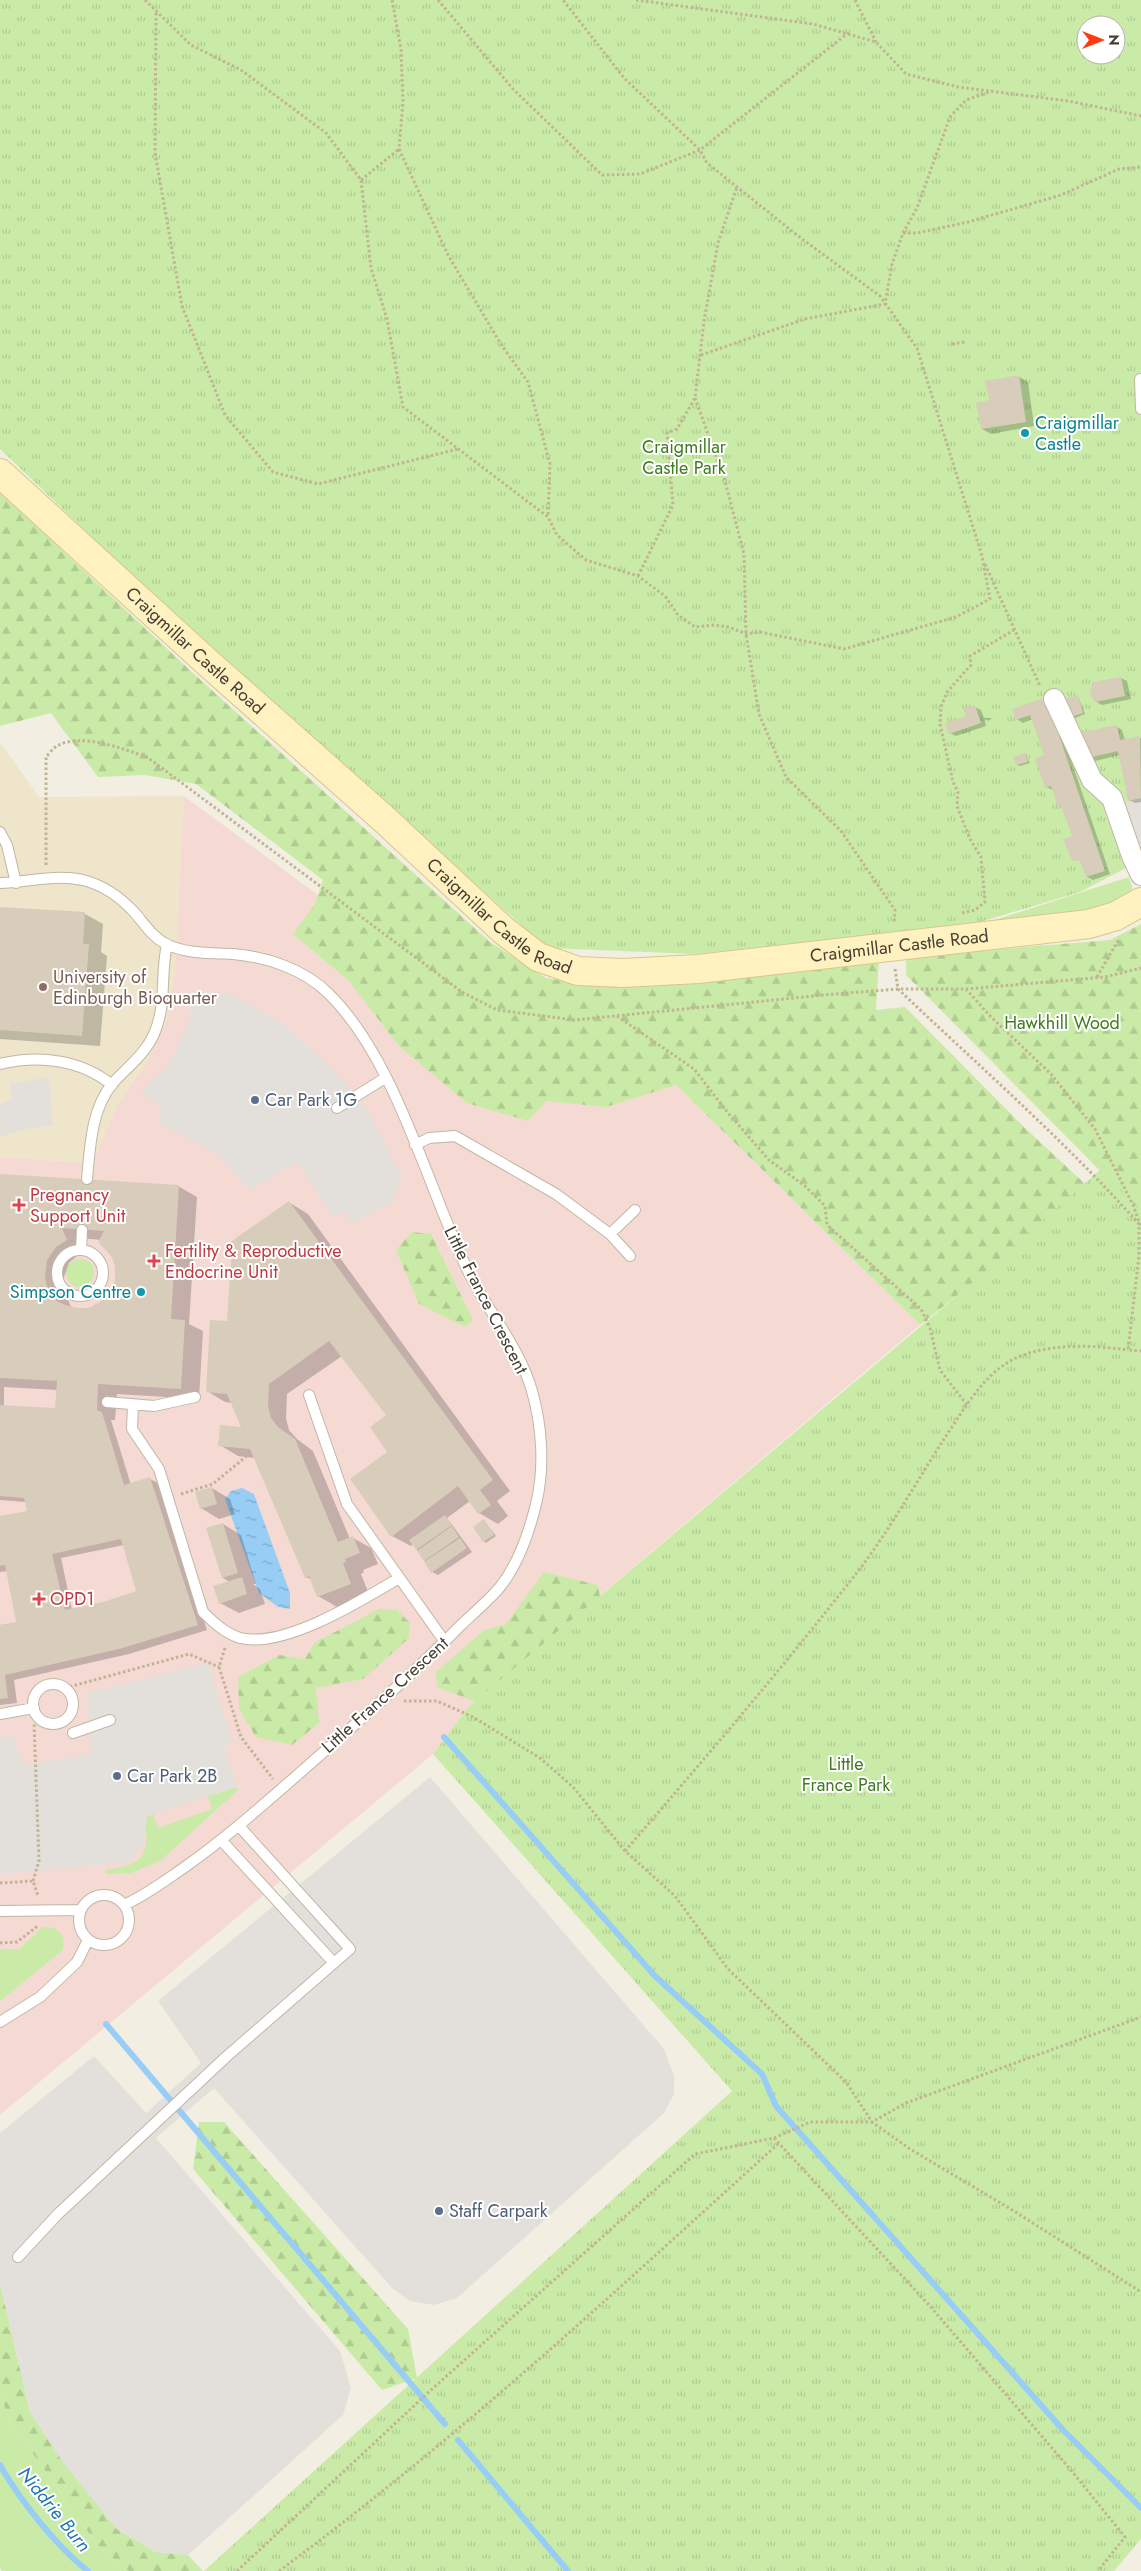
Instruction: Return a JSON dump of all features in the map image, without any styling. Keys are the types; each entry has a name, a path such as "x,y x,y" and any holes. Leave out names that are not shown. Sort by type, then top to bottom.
{"street":[{"name":"Craigmillar Castle Road","path":"0,473 208,663 385,820 503,930 538,957 578,971 624,972 698,969 897,929 1088,924 1116,916 1141,902"},
{"path":"1054,699 1092,780 1112,798 1132,856 1141,875"}],"lane":[{"path":"1140,379 1141,409"},
{"path":"0,832 8,845 16,882"},
{"name":"Little France Crescent","path":"0,883 46,877 83,880 110,891 130,908 151,933 167,944 195,953 237,954 268,959 300,973 327,992 358,1027 386,1078 450,1233 474,1283 522,1363 532,1390 541,1447 537,1502 518,1558 500,1587 393,1691 222,1841 144,1896 124,1905"},
{"path":"86,1179 90,1145 98,1111 112,1085 140,1057 153,1036 161,1016 164,988 163,960 167,944"},
{"path":"0,1064 18,1060 56,1061 84,1066 112,1085"},
{"path":"337,1108 386,1078"},
{"path":"415,1145 430,1138 455,1136 556,1194 610,1234 630,1256"},
{"path":"610,1234 635,1210"},
{"path":"81,1250 82,1230"},
{"path":"81,1250 96,1256 102,1271 99,1286 93,1292 78,1296 64,1290 57,1276 60,1260 66,1255 81,1250"},
{"path":"309,1395 347,1504 445,1642"},
{"path":"107,1402 154,1406 196,1397"},
{"path":"133,1404 132,1429 159,1469 203,1612 220,1629 240,1638 256,1640 276,1637 306,1628 399,1578"},
{"path":"52,1684 65,1688 72,1698 73,1704 70,1716 60,1723 48,1724 38,1717 34,1708 34,1701 40,1689 52,1684"},
{"path":"0,1714 34,1708"},
{"path":"73,1733 110,1720"},
{"path":"18,2257 58,2214 192,2088 350,1949 239,1826"},
{"path":"222,1841 334,1963"},
{"path":"102,1895 114,1897 124,1905 128,1915 127,1927 121,1937 111,1944 99,1944 88,1940 81,1930 79,1918 81,1910 91,1898 102,1895"},
{"path":"0,1911 81,1910"},
{"path":"0,2022 40,1997 77,1962 88,1940"}],"path":[{"path":"145,0 192,46 242,70 326,133 361,180 371,268 388,319 403,407 548,517 557,535 586,560 638,576 665,596 678,615 695,627 729,627 746,634 760,632 844,648 956,617 990,598 982,556"},
{"path":"392,0 401,50 403,102 399,149 448,255 502,346 528,382 550,464 548,517"},
{"path":"438,0 513,89 602,175 640,174 700,150 848,33"},
{"path":"563,0 624,78 700,150 707,162 802,239 880,296 917,348 982,556 1044,694 1054,699"},
{"path":"636,0 813,24 876,42"},
{"path":"855,0 876,42 906,74 958,88 994,90 1068,101 1141,116"},
{"path":"156,12 156,163 182,306 225,415 273,472 318,484 458,449"},
{"path":"885,304 892,264 903,233 917,208 950,117 966,100 994,90"},
{"path":"361,180 399,149"},
{"path":"903,233 917,233 968,222 1061,195 1119,169 1141,167"},
{"path":"638,576 674,504 667,433 677,429 695,398 704,321 718,243 737,186"},
{"path":"701,355 804,319 885,304"},
{"path":"952,344 965,342"},
{"path":"695,398 725,480 744,554 746,634 759,714 786,777 841,831 895,910 897,929"},
{"path":"956,914 975,910 985,902 981,856 970,839 958,806 958,792 940,724 941,707 947,692 971,665 970,656 1014,630"},
{"path":"46,877 46,757 56,746 69,742 106,743 147,757 462,992 497,1010 576,1020 898,989 966,989 1098,977 1141,968"},
{"path":"1098,977 1122,934"},
{"path":"898,989 1006,1088 1108,1189 1140,1226"},
{"path":"966,989 991,1018 1051,1074 1095,1129 1133,1205 1140,1226 1139,1256 1128,1350"},
{"path":"617,1016 694,1069 728,1113 769,1160 805,1186 825,1206 827,1225 921,1309 930,1328 940,1370 967,1405"},
{"path":"625,1851 754,1700 863,1564 967,1405 990,1376 1016,1358 1052,1348 1110,1347 1141,1351"},
{"path":"168,1498 213,1484 249,1454"},
{"path":"230,1633 219,1667 241,1737 281,1789"},
{"path":"65,1688 189,1654 219,1667"},
{"path":"393,1691 404,1702 437,1701 472,1717 540,1758 574,1787 625,1851 675,1896 728,1969 846,2082 872,2122 910,2149 1014,2211 1141,2292"},
{"path":"33,1881 39,1861 34,1708"},
{"path":"237,2571 411,2408 695,2154 774,2138 810,2122 872,2122 906,2103 1141,2017"},
{"path":"774,2138 929,2305 1070,2469 1125,2538 1098,2571"},
{"path":"279,2571 352,2517 542,2355 779,2143"}],"shaded area":[{"path":"0,742 39,797 184,796 175,972 167,1020 145,1066 118,1104 94,1163 0,1157"},
{"path":"184,796 457,998 637,1047 920,1325 469,1706 433,1754 0,2115 0,1157 93,1163 118,1104 145,1066 167,1020 175,972"},
{"path":"1141,798 1141,853 1133,833 1126,802"},
{"name":"Car Park 1G","path":"194,991 230,994 278,1020 332,1068 369,1112 402,1178 393,1202 352,1223 343,1210 333,1217 297,1162 250,1190 216,1153 159,1123 161,1109 140,1091 167,1067 188,1024"},
{"path":"49,1077 53,1125 26,1129 0,1137 0,1104 12,1099 10,1084"},
{"name":"Car Park 2B","path":"208,1663 232,1743 224,1747 237,1787 147,1816 143,1845 130,1862 0,1874 0,1735 13,1735 24,1765 91,1754 86,1693"},
{"name":"Staff Carpark","path":"430,1777 664,2049 674,2076 674,2094 664,2113 457,2298 434,2305 410,2301 393,2289 214,2088 156,2138 340,2351 351,2388 343,2415 188,2555 156,2552 117,2529 62,2461 30,2412 0,2283 0,2133 94,2056 146,2113 201,2063 158,2001"}],"green space":[{"name":"Craigmillar Castle Park","path":"0,0 1141,0 1141,860 1080,892 970,925 694,954 547,948 146,589 0,449"},
{"path":"0,492 194,674 490,942 546,978 604,987 879,958 876,1010 905,1007 1024,1127 1096,1194 964,1290 920,1325 676,1085 606,1107 546,1101 528,1121 467,1103 399,1046 349,981 293,934 315,904 323,880 196,784 145,775 98,777 51,713 0,726"},
{"path":"1129,877 1134,894 1118,906 973,927"},
{"name":"Hawkhill Wood","path":"1141,924 1141,1212 906,975 906,957 1110,940"},
{"name":"Little France Park","path":"1100,1170 1141,1212 1141,2539 1114,2571 204,2571 732,2091 433,1754 469,1706 964,1290"},
{"path":"412,1232 431,1234 473,1320 465,1327 419,1304 396,1250"},
{"path":"80,1259 90,1263 94,1273 90,1283 80,1287 70,1283 66,1273 70,1263"},
{"path":"544,1572 598,1585 602,1611 487,1706 437,1687 436,1672 484,1630 506,1624"},
{"path":"379,1609 397,1610 410,1623 409,1638 363,1679 316,1688 319,1723 292,1745 256,1737 239,1709 238,1677 279,1655 305,1659 314,1643"},
{"path":"237,1787 238,1790 160,1861 131,1873 106,1874 106,1870 131,1864 141,1856 146,1844 146,1816 153,1814 158,1828 212,1809 208,1796"},
{"path":"43,1927 53,1928 63,1936 64,1945 62,1951 0,2001 0,1949 19,1949"},
{"path":"199,2122 224,2122 408,2329 417,2378 382,2390 193,2169"},
{"path":"0,2283 30,2412 62,2460 117,2529 156,2552 188,2555 203,2571 129,2571 98,2546 10,2421 0,2395"},
{"path":"0,2395 10,2421 98,2546 129,2571 2,2571 0,2568"}],"water":[{"path":"242,1488 254,1494 290,1593 290,1609 278,1607 259,1593 225,1499 231,1491"}],"building":[{"path":"1019,375 1026,422 981,429 976,403 989,400 985,381"},
{"path":"1121,677 1125,696 1095,702 1090,694 1092,682"},
{"path":"1078,695 1083,713 1071,717 1065,699"},
{"path":"1046,697 1105,871 1086,877 1080,861 1072,861 1063,839 1072,836 1061,806 1058,807 1051,786 1045,788 1035,758 1044,755 1030,715 1016,720 1012,709"},
{"path":"975,705 981,723 949,734 945,723 966,716 963,709"},
{"path":"1117,725 1120,740 1140,736 1141,798 1128,801 1118,751 1088,758 1082,732"},
{"path":"1025,753 1028,762 1016,765 1013,757"},
{"name":"University of Edinburgh Bioquarter","path":"0,907 85,912 83,944 89,944 82,1036 0,1030"},
{"path":"0,1174 179,1185 171,1319 185,1320 181,1389 98,1384 97,1410 102,1412 124,1485 150,1477 198,1625 119,1649 5,1675 8,1698 0,1699 0,1625 16,1622 5,1565 0,1566 0,1516 27,1511 24,1498 0,1496 0,1405 55,1408 57,1381 0,1378","holes":["62,1228 104,1231 98,1242 111,1256 115,1264 115,1282 106,1298 91,1307 82,1309 65,1305 57,1301 47,1286 45,1278 47,1260 56,1247 67,1240","121,1539 136,1591 103,1602 65,1610 52,1554"]},
{"path":"289,1201 493,1480 480,1490 491,1505 478,1514 458,1486 391,1537 350,1479 387,1452 370,1427 386,1415 329,1341 269,1384 268,1406 271,1418 278,1427 295,1439 338,1542 353,1536 360,1553 345,1559 346,1562 343,1563 351,1584 317,1597 309,1576 305,1578 250,1449 218,1446 220,1425 241,1427 227,1394 206,1392 210,1320 227,1321 232,1247 229,1243"},
{"path":"212,1487 217,1504 200,1509 195,1492"},
{"path":"445,1515 452,1525 416,1550 409,1540"},
{"path":"484,1519 494,1535 483,1542 473,1527"},
{"path":"223,1523 238,1573 222,1578 206,1528"},
{"path":"452,1526 459,1537 424,1561 417,1551"},
{"path":"460,1538 467,1548 431,1573 424,1562"},
{"path":"242,1577 247,1594 219,1604 213,1586"}],"waterway":[{"path":"444,1737 655,1976 762,2074 776,2106 1064,2431 1141,2508"},
{"path":"106,2024 445,2424"},
{"path":"458,2440 568,2571"},
{"name":"Niddrie Burn","path":"0,2465 17,2493 40,2522 64,2549 88,2571"}],"place":[{"name":"Craigmillar Castle","path":"1025,433"},
{"name":"University of Edinburgh Bioquarter","path":"43,987"},
{"name":"Car Park 1G","path":"255,1100"},
{"name":"Pregnancy Support Unit","path":"19,1205"},
{"name":"Fertility & Reproductive Endocrine Unit","path":"154,1261"},
{"name":"Simpson Centre","path":"141,1292"},
{"name":"OPD1","path":"39,1599"},
{"name":"Car Park 2B","path":"117,1776"},
{"name":"Staff Carpark","path":"439,2211"}]}
